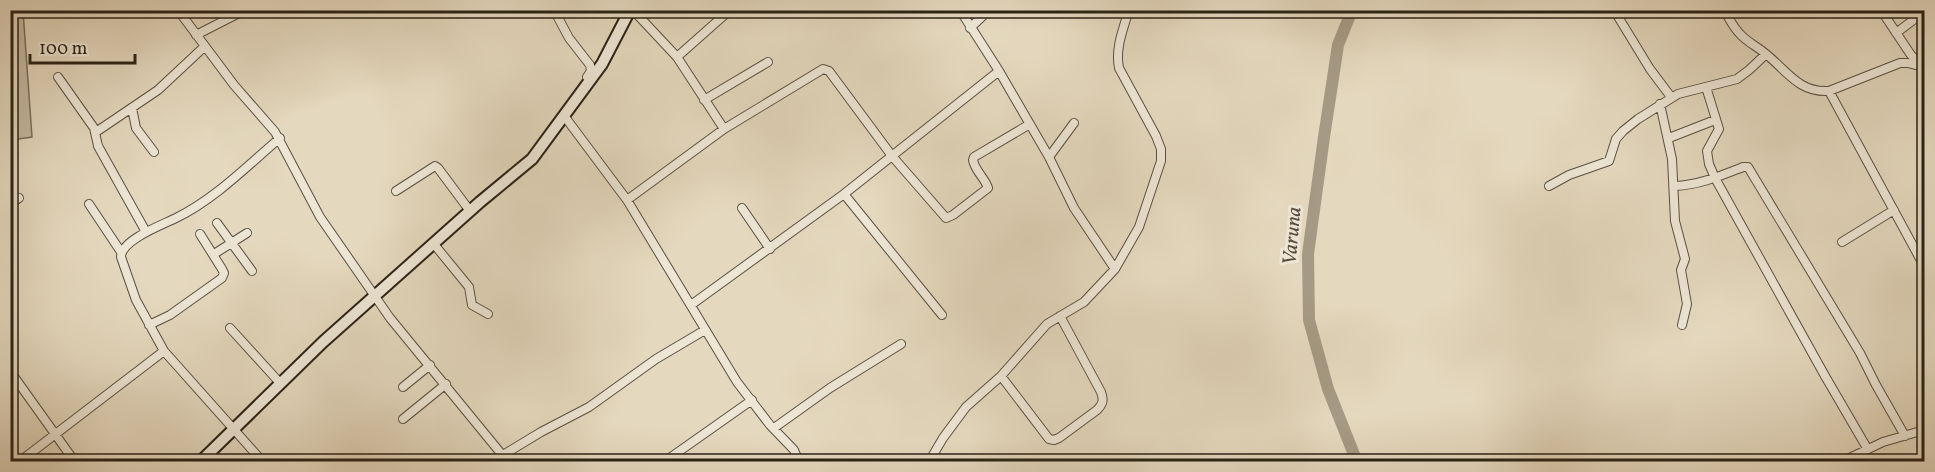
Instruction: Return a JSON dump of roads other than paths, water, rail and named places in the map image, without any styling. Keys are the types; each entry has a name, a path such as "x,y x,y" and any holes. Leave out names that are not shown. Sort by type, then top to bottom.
{"street":[{"path":"178,10 234,85 280,138 320,218 390,318 505,458 541,432 589,407 668,351 705,330"},
{"path":"196,35 245,10"},
{"path":"554,10 566,33 591,68 580,96"},
{"path":"677,57 730,10"},
{"path":"960,10 1030,124 1074,208 1115,269"},
{"path":"970,27 989,10"},
{"path":"929,462 942,438 966,407 1001,376 1047,324 1084,302 1115,269 1139,227 1161,161 1161,149 1119,69 1119,45 1129,10"},
{"path":"1614,10 1650,69 1671,97"},
{"path":"1724,10 1740,35 1766,54 1797,84 1812,90 1829,91 1900,63 1924,68"},
{"path":"1881,10 1911,55 1924,68"},
{"path":"200,462 280,383 375,295 532,159 602,64 629,12 677,57 724,129"},
{"path":"1896,33 1924,12"},
{"path":"96,132 158,90 204,47"},
{"path":"1549,186 1569,175 1609,161 1619,135 1671,97 1685,91 1737,79 1766,54"},
{"path":"704,100 768,62"},
{"path":"627,200 724,129 793,89 820,70 826,69 836,78 892,156 944,216 950,217 988,188 974,166 974,158 1030,124"},
{"path":"691,305 844,194 999,71"},
{"path":"58,77 96,132 98,146 146,232"},
{"path":"1706,87 1719,129 1707,152 1715,178 1867,448"},
{"path":"1829,91 1924,266"},
{"path":"1660,104 1675,186 1675,221 1685,259 1681,270 1687,304 1682,325"},
{"path":"132,108 136,128 154,152"},
{"path":"565,117 627,200 736,382 794,450 799,462"},
{"path":"1668,138 1715,120"},
{"path":"1049,157 1074,123"},
{"path":"121,252 124,247 146,232 204,202 280,138"},
{"path":"396,191 435,166 470,211"},
{"path":"1675,186 1687,186 1743,167 1750,170 1860,353 1905,436"},
{"path":"844,194 942,315"},
{"path":"10,204 19,198"},
{"path":"89,204 121,252 130,286 164,351 263,462"},
{"path":"742,208 770,249"},
{"path":"1842,242 1894,210"},
{"path":"217,223 252,271"},
{"path":"149,325 170,315 222,278 224,273 222,268 200,234"},
{"path":"214,255 247,234"},
{"path":"433,243 469,287 472,305 488,314"},
{"path":"1001,376 1049,439 1059,438 1102,405 1101,392 1060,316"},
{"path":"230,328 280,383"},
{"path":"774,428 830,388 901,344"},
{"path":"19,462 164,351"},
{"path":"402,387 430,365"},
{"path":"10,371 75,462"},
{"path":"403,419 446,384"},
{"path":"663,462 752,400"},
{"path":"1842,462 1867,448 1924,430"},
{"path":"1659,462 1665,460 1676,462"}],"waterway":[{"name":"Varuna","path":"1352,10 1338,45 1308,254 1309,320 1328,389 1357,462"}]}
